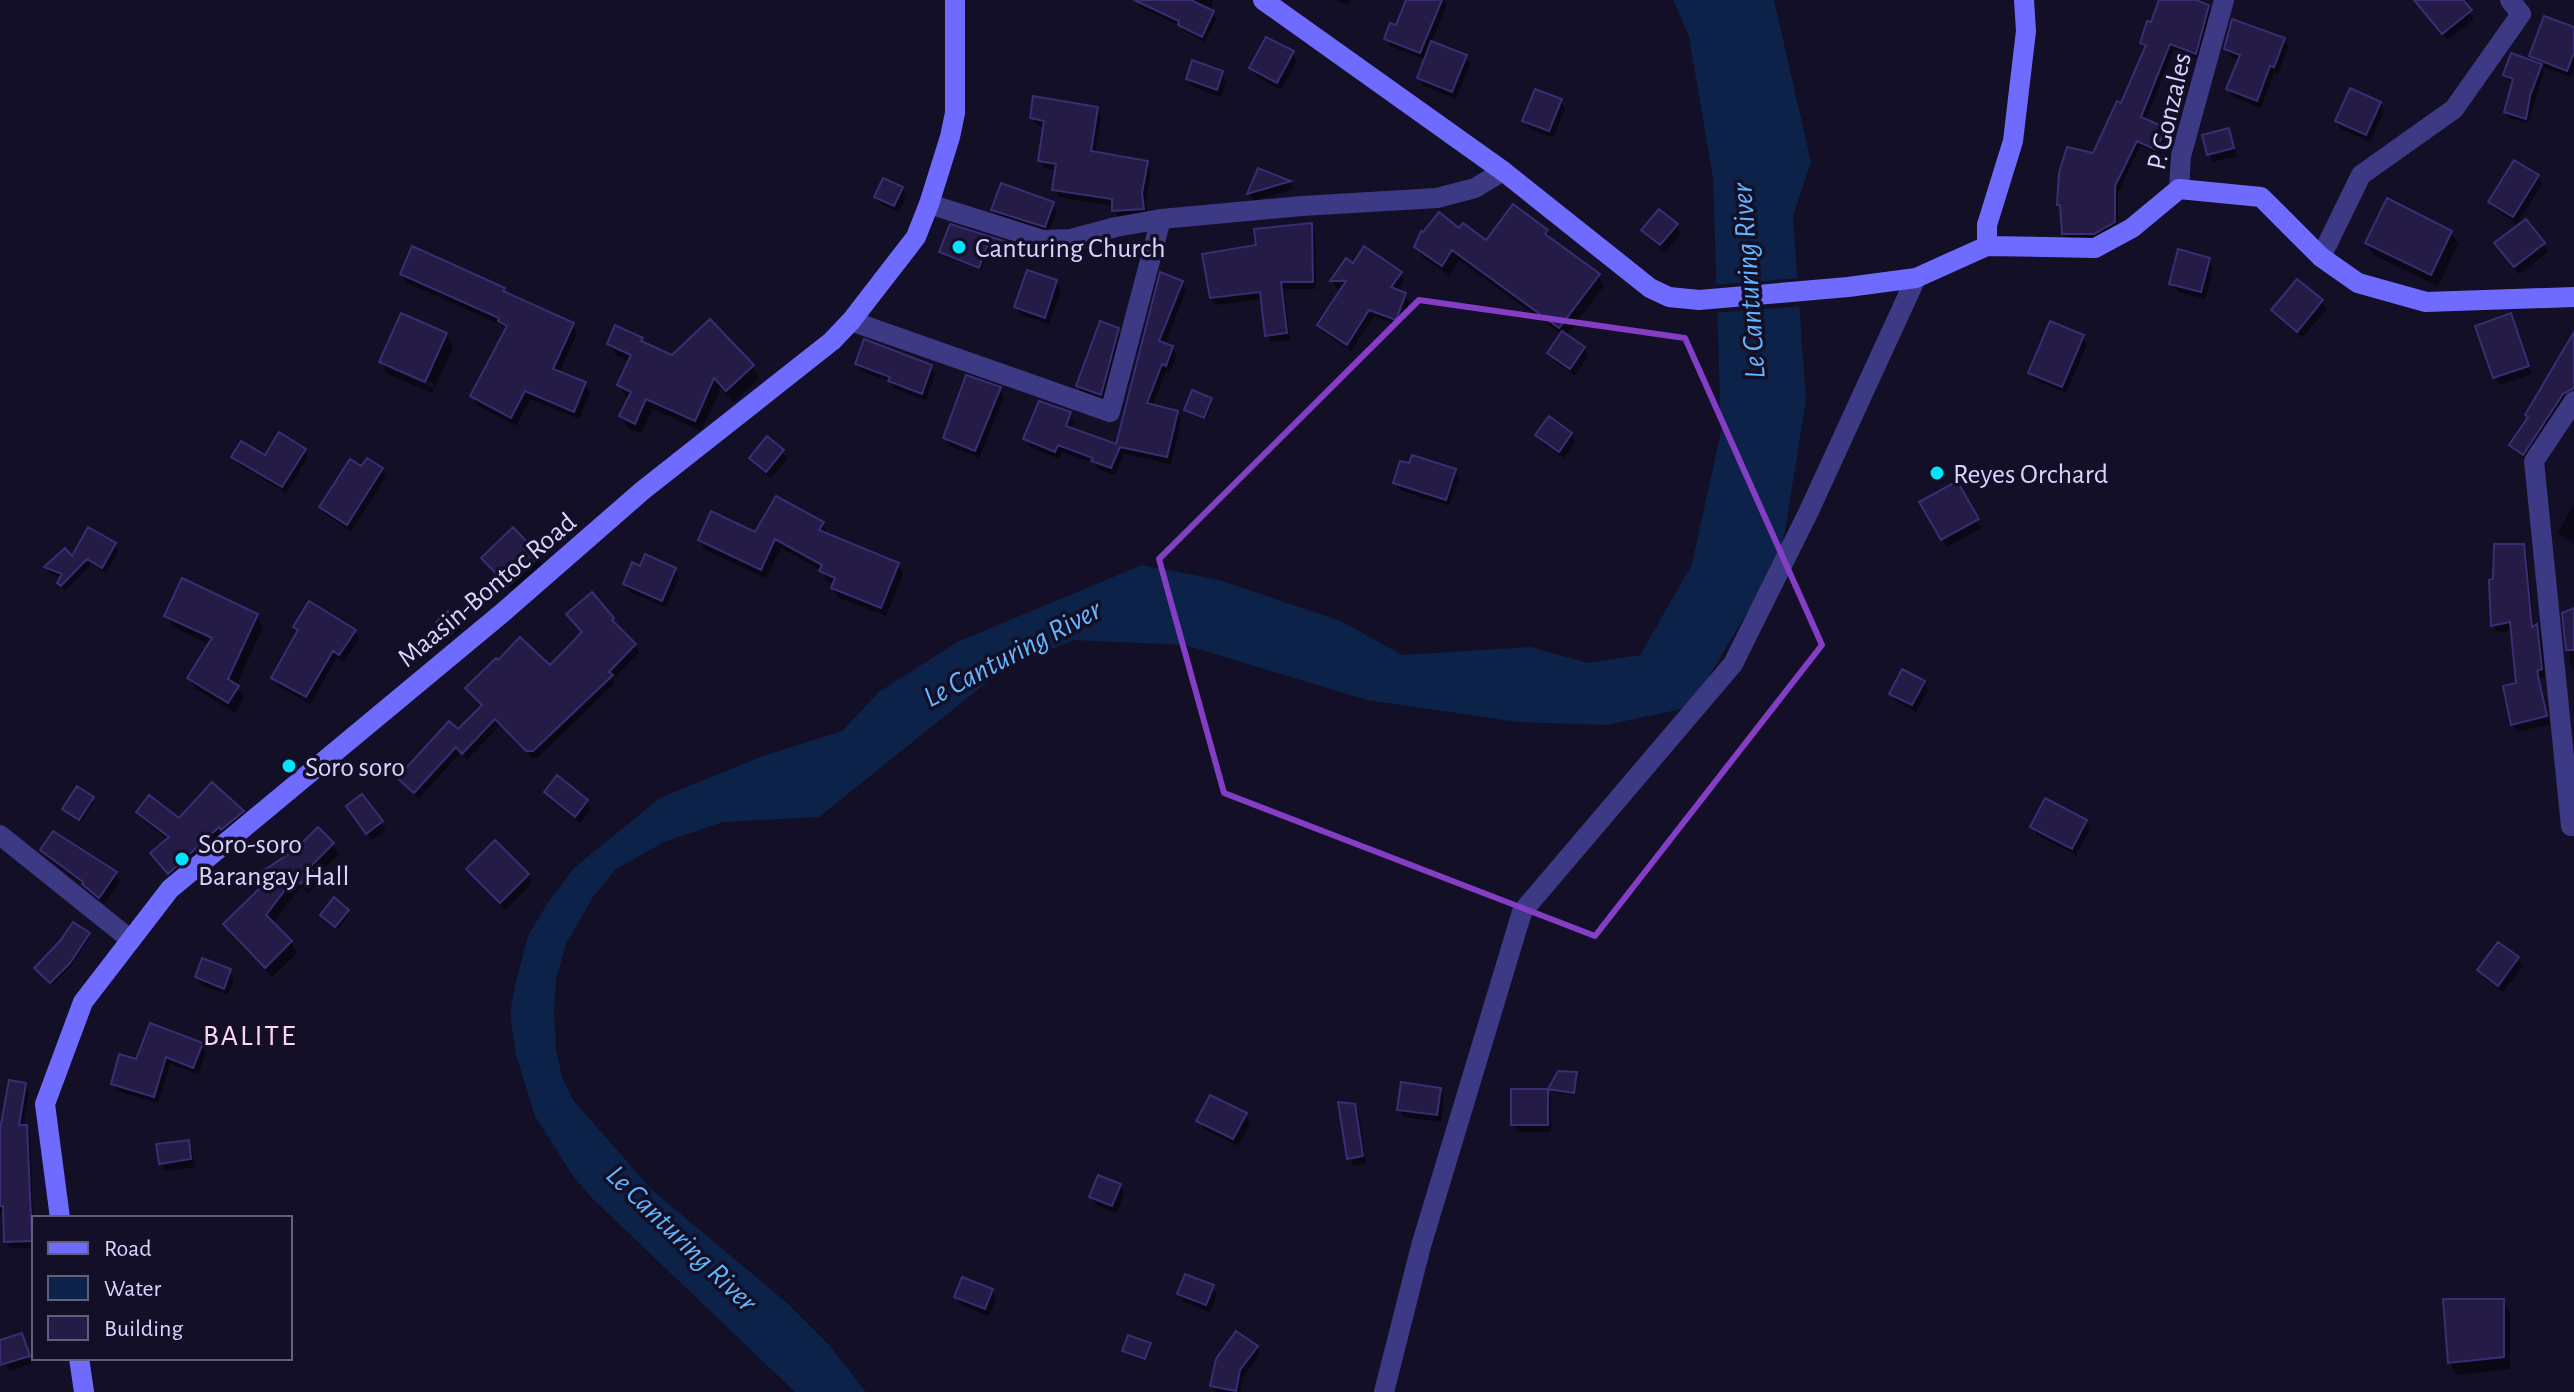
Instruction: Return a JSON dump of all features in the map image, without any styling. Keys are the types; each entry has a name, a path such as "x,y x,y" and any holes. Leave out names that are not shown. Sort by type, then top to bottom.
{"street":[{"name":"Maasin-Bontoc Road","path":"60,1216 45,1104 83,1002 170,889 501,614 642,491 832,341 916,237 929,204 955,113 955,0"},
{"path":"1263,0 1503,171 1650,288 1669,297 1699,300 1916,278 1987,246 2095,248 2132,228 2179,189"},
{"path":"1987,246 1987,225 2013,141 2026,31 2024,0"},
{"name":"P. Gonzales","path":"2224,0 2181,156 2179,189 2261,197 2321,257 2358,283 2426,302 2574,297"},
{"path":"2321,257 2361,175 2454,109 2521,14 2510,0"},
{"path":"929,204 1043,240 1071,239 1161,219 1437,198 1475,188 1503,171"},
{"path":"851,321 1110,412 1161,219"},
{"path":"1384,1392 1421,1246 1522,912 1733,664 1809,511 1916,278"},
{"path":"2574,401 2534,461 2571,826 2574,826"},
{"path":"0,835 131,940"},
{"path":"79,1360 84,1392"}],"highlighted area":[{"path":"1419,300 1685,338 1822,645 1595,936 1224,793 1159,559"}],"water":[{"name":"Le Canturing River","path":"1673,0 1774,0 1811,162 1793,216 1806,401 1781,555 1691,707 1606,725 1518,722 1367,700 1185,645 1073,640 1002,670 819,817 723,822 664,842 615,870 593,897 566,944 556,979 556,1049 562,1077 573,1100 652,1190 786,1302 829,1345 866,1392 795,1392 592,1198 573,1176 535,1116 516,1055 510,1013 528,936 547,904 574,868 660,798 760,757 842,731 879,692 957,642 1142,565 1219,580 1341,621 1402,655 1531,647 1588,663 1640,655 1692,564 1721,431 1713,179 1689,37"}],"pier":[{"path":"1801,278 1803,306 1713,313 1712,285"}],"building":[{"path":"1134,0 1191,0 1214,11 1202,37 1178,25 1179,21"},
{"path":"1406,0 1442,0 1420,53 1384,39 1390,23 1396,25"},
{"path":"2159,0 2196,0 2209,5 2196,54 2170,44 2141,117 2166,128 2156,150 2137,141 2115,186 2115,222 2094,234 2062,234 2060,205 2057,205 2059,173 2067,147 2093,153 2117,101 2121,103 2146,45 2140,43 2147,21 2151,22"},
{"path":"2414,0 2463,0 2472,10 2442,34"},
{"path":"2544,16 2574,27 2574,52 2567,71 2529,56"},
{"path":"2232,19 2285,38 2257,101 2226,89 2240,55 2224,49"},
{"path":"1266,37 1294,51 1277,83 1249,68"},
{"path":"1431,41 1467,55 1452,92 1417,78"},
{"path":"2511,53 2542,64 2530,96 2526,119 2504,112 2513,79 2503,75"},
{"path":"1192,60 1223,71 1217,90 1186,79"},
{"path":"2350,88 2381,102 2366,135 2335,121"},
{"path":"1535,89 1562,99 1549,131 1522,121"},
{"path":"1033,96 1098,107 1091,151 1148,161 1142,193 1144,209 1112,211 1112,199 1052,190 1056,164 1038,161 1044,121 1030,118"},
{"path":"2229,128 2234,148 2207,155 2202,135"},
{"path":"2514,160 2539,175 2513,217 2488,202"},
{"path":"1258,168 1291,181 1247,194"},
{"path":"883,178 903,187 894,206 874,197"},
{"path":"1001,183 1054,202 1045,227 991,210"},
{"path":"2387,198 2452,231 2431,275 2365,243"},
{"path":"1513,204 1548,230 1545,234 1600,274 1559,328 1452,250 1442,266 1414,247 1421,231 1439,212 1459,228 1463,223 1486,240"},
{"path":"1659,209 1678,224 1660,245 1641,230"},
{"path":"2526,219 2545,243 2514,267 2494,243"},
{"path":"1312,223 1313,282 1281,282 1287,333 1265,336 1260,292 1210,298 1202,254 1256,245 1254,229"},
{"name":"Canturing Church","path":"950,224 1026,248 1021,259 987,246 979,268 939,252"},
{"path":"412,246 574,323 553,369 586,382 574,412 525,391 511,418 470,396 507,326 498,321 499,318 400,274"},
{"path":"1364,246 1402,272 1391,287 1406,293 1396,320 1369,310 1347,345 1317,325 1346,281 1330,281 1346,258 1353,263"},
{"path":"2178,249 2210,258 2201,292 2169,284"},
{"path":"1027,270 1057,280 1045,318 1014,307"},
{"path":"1160,272 1183,281 1159,341 1173,346 1166,366 1162,364 1147,403 1178,411 1167,457 1120,447 1111,468 1058,445 1055,452 1023,439 1039,401 1071,412 1066,426 1116,444"},
{"path":"2297,279 2323,300 2297,332 2271,310"},
{"path":"401,313 447,333 425,382 379,362"},
{"path":"2511,313 2529,366 2493,378 2475,326"},
{"path":"710,319 754,365 726,391 714,378 695,421 646,399 635,424 619,416 631,392 617,385 631,355 607,344 615,325 672,355"},
{"path":"1100,321 1119,328 1101,395 1076,386"},
{"path":"2050,321 2084,335 2062,387 2028,373"},
{"path":"1562,331 1585,347 1570,369 1547,353"},
{"path":"2574,332 2574,388 2563,394 2523,455 2509,445 2528,417 2525,415"},
{"path":"864,339 932,365 922,394 888,381 890,377 855,364"},
{"path":"966,375 1001,387 975,451 943,438"},
{"path":"1192,390 1212,398 1204,418 1184,410"},
{"path":"1549,416 1572,433 1559,452 1535,435"},
{"path":"279,432 306,449 282,487 231,457 241,441 265,455"},
{"path":"767,436 784,450 766,472 749,458"},
{"path":"1412,455 1456,469 1446,500 1393,483 1400,461 1409,463"},
{"path":"367,458 383,468 347,525 319,507 350,459 361,466"},
{"path":"1957,481 1979,519 1941,540 1919,502"},
{"path":"776,496 824,522 819,530 899,563 881,608 831,588 835,578 819,571 822,565 775,539 761,570 698,540 711,511 755,532"},
{"path":"88,527 116,543 102,568 87,559 61,586 57,583 62,574 44,567 65,548 72,556"},
{"path":"513,527 540,556 508,586 481,558"},
{"path":"2494,544 2524,544 2532,627 2537,624 2542,669 2537,671 2547,716 2511,725 2503,686 2516,683 2510,622 2491,626 2489,580 2493,579"},
{"path":"645,554 676,568 662,601 623,584 632,562 640,566"},
{"path":"182,578 258,614 228,679 239,686 228,703 187,678 212,638 164,616"},
{"path":"592,592 614,618 612,620 636,644 609,672 613,675 533,751 526,751 495,719 462,754 456,747 414,793 397,778 449,721 458,729 482,705 465,688 520,637 550,665 582,632 566,614"},
{"path":"309,601 356,630 339,655 333,651 306,697 271,678 298,630 293,627"},
{"path":"2574,608 2574,650 2566,650 2562,613"},
{"path":"448,611 461,625 448,637 436,622"},
{"path":"1902,669 1925,681 1912,705 1889,694"},
{"path":"557,775 588,800 575,817 544,792"},
{"path":"212,782 244,811 221,830 219,827 168,874 150,853 169,837 136,812 149,795 179,818"},
{"path":"77,786 94,797 79,820 62,809"},
{"path":"362,794 383,821 366,834 346,806"},
{"path":"2045,798 2087,820 2072,849 2030,827"},
{"path":"318,827 334,843 310,867 315,874 300,884 295,877 266,915 292,941 265,968 223,924 265,883 257,875 296,849"},
{"path":"53,831 117,872 99,898 40,850"},
{"path":"495,840 529,874 500,903 466,869"},
{"path":"334,897 349,910 335,927 320,915"},
{"path":"73,922 90,933 70,963 50,983 34,968"},
{"path":"2498,942 2519,957 2498,986 2477,970"},
{"path":"202,958 231,969 224,989 195,977"},
{"path":"150,1023 203,1043 193,1068 166,1057 154,1097 111,1084 119,1054 136,1059"},
{"path":"1558,1071 1577,1072 1574,1093 1548,1089"},
{"path":"9,1080 26,1083 19,1125 27,1125 32,1241 4,1242 3,1206 0,1206 0,1130"},
{"path":"1401,1082 1441,1088 1437,1115 1397,1110"},
{"path":"1511,1089 1548,1089 1548,1125 1511,1125"},
{"path":"1210,1095 1247,1113 1233,1139 1196,1121"},
{"path":"1338,1102 1355,1104 1363,1156 1347,1159"},
{"path":"189,1140 191,1159 159,1164 156,1144"},
{"path":"1098,1175 1121,1184 1112,1206 1089,1197"},
{"path":"1185,1274 1214,1285 1206,1305 1177,1294"},
{"path":"962,1277 993,1289 985,1309 954,1297"},
{"path":"2443,1299 2504,1299 2504,1357 2448,1363"},
{"path":"1236,1331 1258,1346 1240,1370 1236,1391 1210,1386 1216,1359"},
{"path":"22,1333 30,1356 0,1365 0,1340"},
{"path":"1128,1335 1151,1343 1145,1359 1122,1351"}],"place":[{"name":"Canturing Church","path":"959,247"},
{"name":"Reyes Orchard","path":"1937,473"},
{"name":"Soro soro","path":"289,766"},
{"name":"Soro-soro Barangay Hall","path":"182,859"}],"district":[{"name":"BALITE","path":"250,1035"}]}
